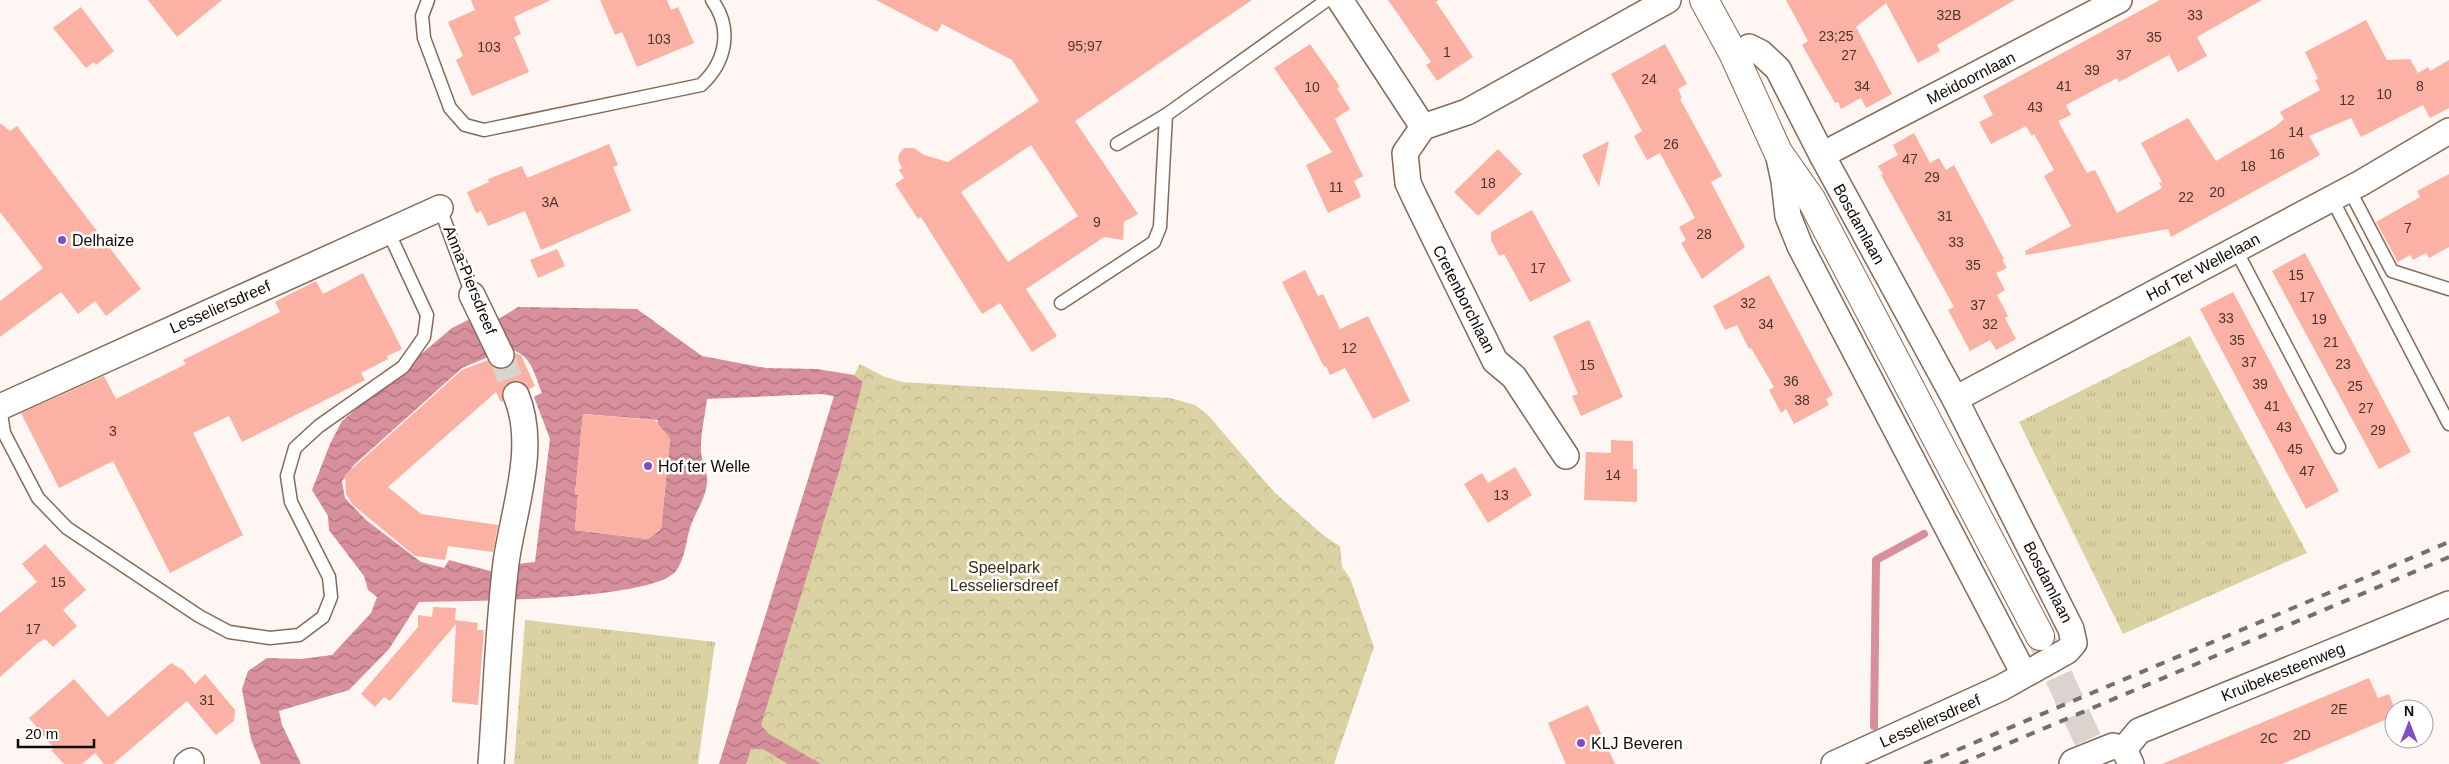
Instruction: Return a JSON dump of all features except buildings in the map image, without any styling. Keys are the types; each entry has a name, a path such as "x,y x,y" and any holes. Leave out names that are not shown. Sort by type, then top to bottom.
{"street":[{"path":"1340,0 1422,127 1467,112 1668,0"},
{"name":"Bosdamlaan","path":"1704,0 1733,53 1778,152 1811,199 2040,636"},
{"name":"Bosdamlaan","path":"1723,0 1749,47 1797,147 1811,199"},
{"name":"Meidoornlaan","path":"1822,155 2119,0"},
{"name":"Bosdamlaan","path":"1749,47 1761,53 1778,69 1822,155 1955,399 2071,629 2074,643 2068,651 2024,674 1800,246 1788,216 1778,152"},
{"name":"Cretenborchlaan","path":"1422,127 1405,154 1408,183 1495,361 1514,377 1566,456"},
{"name":"Hof Ter Wellelaan","path":"1955,399 2340,194 2449,131"},
{"name":"Lesseliersdreef","path":"0,407 440,208"},
{"name":"Anna-Piersdreef","path":"477,305 501,354"},
{"path":"491,764 506,564 526,451 520,403 516,395"},
{"name":"Kruibekesteenweg","path":"2128,756 2139,731 2449,604"},
{"name":"Lesseliersdreef","path":"1834,764 2001,688 2024,674"},
{"path":"2072,764 2113,746 2128,756"}],"lane":[{"path":"428,0 422,16 424,38 450,108 465,125 484,130 701,85 712,76 722,58 723,16 712,0"},
{"path":"1117,144 1166,115 1326,0"},
{"path":"1061,303 1154,242 1160,227 1166,115"},
{"path":"2340,194 2392,271 2449,289"},
{"path":"2340,194 2449,424"},
{"name":"Anna-Piersdreef","path":"440,208 477,305"},
{"path":"0,407 4,433 38,498 66,528 198,616 229,632 270,638 299,635 323,617 331,597 329,577 291,502 287,476 295,448 319,426 403,367 424,337 427,315 388,231"},
{"path":"2236,250 2339,447"}],"green space":[{"path":"2190,336 2307,553 2123,634 2019,422"},
{"name":"Speelpark Lesseliersdreef","path":"860,364 885,377 903,382 1170,398 1195,405 1208,415 1274,492 1324,536 1340,546 1342,567 1350,578 1374,647 1334,764 746,764 839,472 863,382 854,375"},
{"path":"525,620 715,642 698,764 514,764"}],"water":[{"path":"518,307 637,309 702,356 766,368 817,369 854,375 863,382 839,472 761,725 769,734 821,764 788,764 763,749 751,749 746,764 719,764 834,396 821,394 707,399 701,446 707,474 706,488 676,571 660,581 596,594 513,600 419,602 389,649 349,690 279,711 282,725 301,764 261,764 251,739 242,689 248,671 267,658 301,659 332,655 371,613 377,597 368,590 364,576 329,530 328,516 312,490 330,444 342,421 452,328 468,320 479,327 497,320","holes":["507,349 521,354 527,359 534,371 542,393 534,397 550,439 535,562 517,564 519,576 513,577 449,560 444,568 421,562 366,520 345,498 342,481 354,465 462,368","583,414 658,420 657,429 663,430 670,439 661,529 648,539 575,530 578,495 575,494"]}],"waterway":[{"path":"1874,726 1876,560 1924,534"}],"tunnel":[{"path":"501,355 516,395"},
{"path":"2041,638 2099,764"}],"railway":[{"path":"1924,764 2449,542"},
{"path":"1960,764 2449,557"}],"place":[{"name":"Delhaize","path":"62,240"},
{"name":"Hof ter Welle","path":"648,466"},
{"name":"KLJ Beveren","path":"1581,743"}]}
